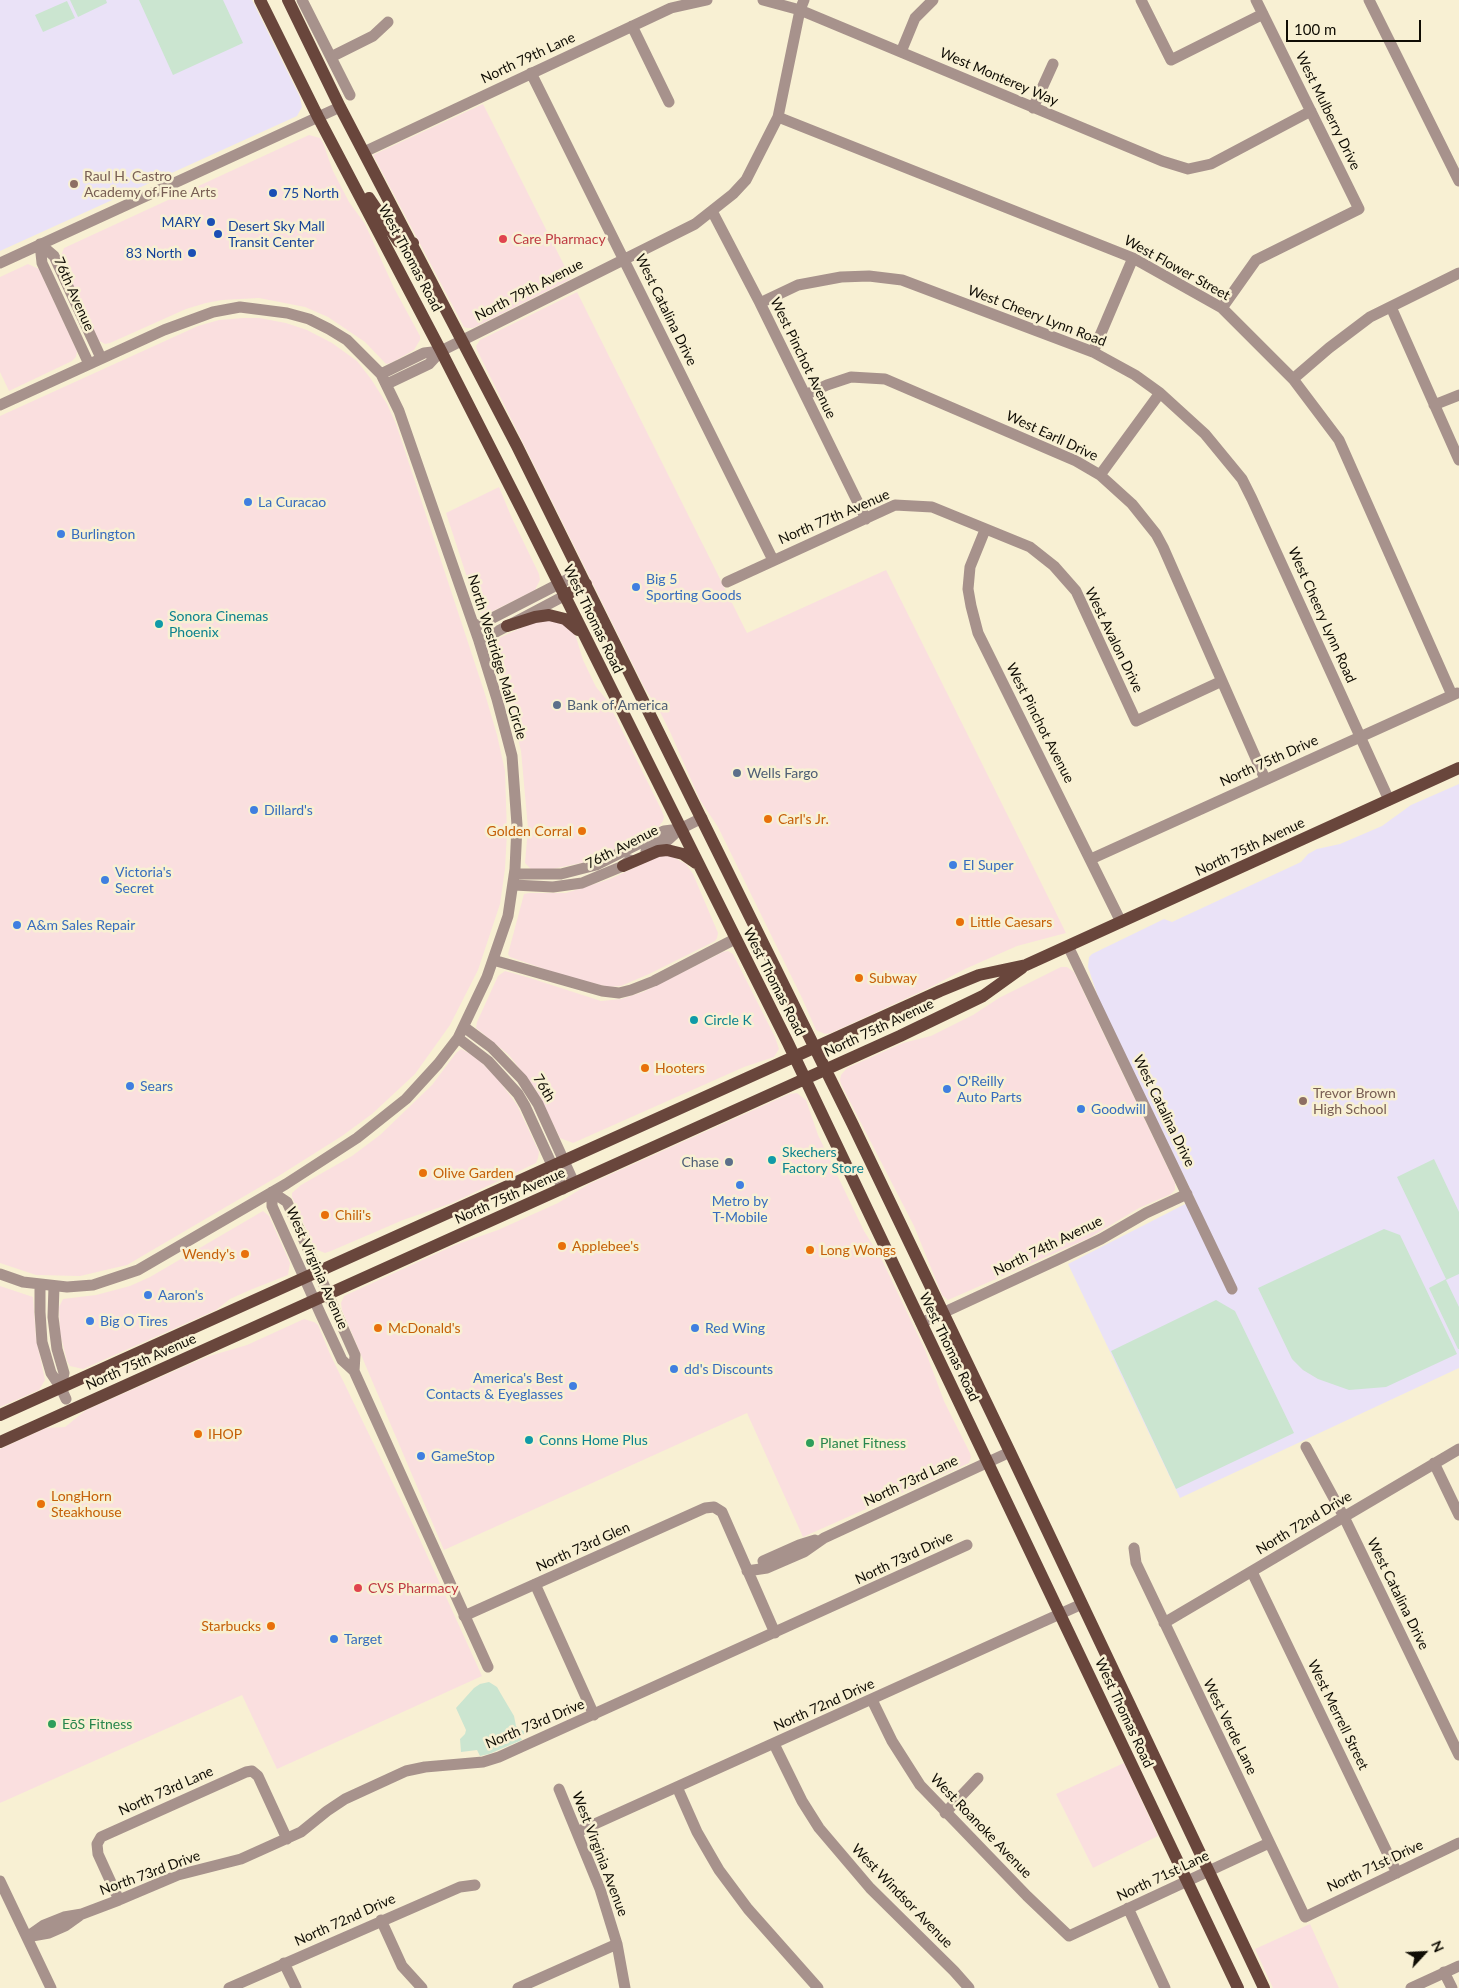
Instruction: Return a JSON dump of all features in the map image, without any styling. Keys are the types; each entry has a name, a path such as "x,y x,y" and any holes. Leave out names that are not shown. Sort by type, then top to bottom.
{"main road":[{"name":"West Thomas Road","path":"260,0 318,117 441,351 795,1057 1238,1988"},
{"name":"West Thomas Road","path":"288,0 340,107 463,340 702,818 1010,1452 1264,1988"},
{"path":"350,177 372,202 398,241 404,245 412,244"},
{"path":"561,590 583,579"},
{"path":"507,626 535,617 549,615 565,619 584,636"},
{"name":"North 75th Avenue","path":"0,1442 825,1070 983,996 1026,965 1459,768"},
{"path":"623,866 658,851 667,850 683,854 698,865"},
{"name":"North 75th Avenue","path":"0,1415 64,1394 318,1272 979,975 1026,965"}],"street":[{"path":"302,0 350,95"},
{"name":"North 79th Lane","path":"364,152 671,8 707,0"},
{"path":"763,0 802,5"},
{"path":"901,52 915,18 933,0"},
{"path":"1141,0 1171,60 1263,14"},
{"name":"West Mulberry Drive","path":"1222,308 1256,260 1359,209 1256,0"},
{"path":"1369,0 1459,181"},
{"name":"West Monterey Way","path":"802,5 901,52 1033,108 1162,161 1188,168 1211,164 1311,111"},
{"name":"North 79th Avenue","path":"441,351 695,224 746,180 778,117 802,5"},
{"path":"331,57 373,36 388,22"},
{"path":"632,26 668,102"},
{"path":"1033,108 1053,64"},
{"name":"West Catalina Drive","path":"531,73 772,560"},
{"path":"0,263 340,107"},
{"name":"West Flower Street","path":"778,117 1134,258 1222,308 1293,379 1339,440 1456,694"},
{"name":"West Pinchot Avenue","path":"712,211 760,303 866,519"},
{"name":"76th Avenue","path":"40,244 42,263 94,361"},
{"path":"1093,352 1134,258"},
{"path":"1293,379 1329,348 1370,317 1459,273"},
{"name":"West Cheery Lynn Road","path":"760,303 798,285 840,277 869,276 902,280 1093,352 1135,375 1160,393 1205,434 1242,479 1389,800"},
{"name":"North Westridge Mall Circle","path":"0,405 94,361 201,315 240,307 286,313 308,319 329,328 358,350 384,379 399,411 475,627 512,756 517,824 514,880 508,916 493,960 464,1027 458,1038 433,1070 389,1113 357,1138 276,1189 138,1270 93,1285 54,1286 22,1282 0,1274"},
{"path":"1391,307 1459,460"},
{"path":"384,379 429,364 441,351"},
{"name":"West Earll Drive","path":"805,395 827,385 851,378 885,379 1076,461 1100,475 1132,504 1156,534 1265,779"},
{"path":"1100,475 1160,393"},
{"path":"1434,405 1459,395"},
{"name":"North 77th Avenue","path":"727,582 895,505 932,506 984,530"},
{"name":"West Pinchot Avenue","path":"984,530 970,567 968,589 978,633 1121,922"},
{"name":"West Avalon Drive","path":"984,530 1030,547 1054,566 1076,591 1136,721 1222,681"},
{"path":"479,641 507,626 561,590"},
{"path":"475,627 561,590"},
{"name":"North 75th Drive","path":"1091,859 1456,694"},
{"name":"76th Avenue","path":"514,880 561,874 584,868 610,859 664,832 680,829 702,818"},
{"name":"76th Avenue","path":"514,880 553,887 568,886 594,879 623,866 632,858 668,840 680,829"},
{"path":"493,960 602,991 619,993 654,981 735,939"},
{"name":"West Catalina Drive","path":"1068,946 1232,1288"},
{"name":"76th","path":"464,1027 491,1047 522,1079 538,1104 559,1164 569,1186"},
{"name":"76th","path":"458,1038 488,1061 518,1094 559,1164"},
{"name":"West Virginia Avenue","path":"276,1189 288,1202 355,1354 354,1371"},
{"name":"West Virginia Avenue","path":"276,1189 272,1206 342,1360 354,1371 488,1667"},
{"name":"North 74th Avenue","path":"921,1323 1101,1239 1146,1213 1187,1194"},
{"path":"40,1284 42,1342 51,1373 64,1394"},
{"path":"54,1286 53,1317 64,1373 64,1394"},
{"name":"West Catalina Drive","path":"1306,1447 1454,1731 1459,1755"},
{"name":"North 72nd Drive","path":"1164,1623 1459,1449"},
{"name":"North 73rd Lane","path":"747,1571 767,1568 799,1545 824,1538 1010,1452"},
{"path":"1434,1463 1459,1515"},
{"name":"North 73rd Glen","path":"464,1616 705,1508 714,1507 722,1512 747,1571"},
{"name":"North 73rd Drive","path":"27,1937 44,1925 64,1917 82,1914 178,1875 241,1859 287,1839 301,1832 345,1799 406,1771 425,1767 483,1762 499,1757 967,1546"},
{"name":"West Verde Lane","path":"1134,1548 1136,1563 1305,1917"},
{"path":"747,1571 775,1632"},
{"name":"West Merrell Street","path":"1252,1572 1397,1873"},
{"path":"535,1584 594,1715"},
{"name":"North 72nd Drive","path":"577,1832 1082,1604"},
{"name":"West Roanoke Avenue","path":"872,1700 892,1741 920,1785 945,1813 1069,1936"},
{"name":"West Windsor Avenue","path":"774,1744 802,1801 819,1828 870,1888 954,1971 968,1988"},
{"name":"North 73rd Lane","path":"119,1900 98,1854 96,1844 101,1837 240,1774 252,1771 258,1776 287,1839"},
{"path":"945,1813 978,1778"},
{"path":"677,1788 697,1832 719,1870 748,1910 818,1988"},
{"name":"West Virginia Avenue","path":"560,1789 600,1889 617,1944 625,1988"},
{"name":"North 71st Lane","path":"1069,1936 1269,1843"},
{"name":"North 71st Drive","path":"1305,1917 1459,1843"},
{"path":"0,1881 51,1988"},
{"name":"North 72nd Drive","path":"229,1988 381,1920 460,1887 475,1885"},
{"path":"1128,1908 1165,1988"},
{"path":"381,1920 402,1966 422,1988"},
{"path":"518,1988 617,1944"},
{"path":"284,1963 296,1988"},
{"path":"1410,1988 1459,1966"},
{"path":"1444,1972 1452,1988"}],"shaded area":[{"name":"Raul H. Castro Academy of Fine Arts","path":"0,0 252,0 300,97 302,107 297,116 0,251"},
{"path":"483,104 571,279 473,328 467,328 464,327 373,155"},
{"name":"Desert Sky Mall Transit Center","path":"309,135 320,138 323,143 333,171 349,202 365,224 394,288 420,336 420,340 414,350 386,364 365,342 328,317 305,307 259,298 206,303 186,309 110,343 105,344 98,340 60,258 64,248"},
{"path":"28,264 39,269 77,351 76,357 72,361 9,391 0,372 0,277"},
{"path":"577,292 747,633 886,570 1066,933 1017,946 831,1033 825,1034 816,1030 718,827 700,800 671,734 659,710 644,687 477,350 476,346 480,340"},
{"path":"259,318 286,323 307,330 332,343 357,361 387,404 396,424 485,694 505,771 507,833 505,869 500,904 478,970 450,1025 415,1074 372,1114 342,1136 277,1177 127,1265 80,1276 36,1275 0,1263 0,416 198,326 219,320"},
{"path":"499,487 539,574 540,580 535,590 485,615 478,611 446,513"},
{"path":"538,620 557,620 571,629 596,687 607,700 664,817 657,829 613,851 590,861 548,870 531,869 525,863 528,828 521,751 511,710 491,649 495,640"},
{"name":"Trevor Brown High School","path":"1459,784 1459,1368 1180,1498 1068,1264 1195,1199 1100,1003 1088,967 1089,957 1164,919 1172,922 1301,862 1308,854 1317,849 1340,844 1382,826 1411,805"},
{"path":"669,855 686,864 693,874 718,933 715,941 649,974 621,986 609,987 564,976 510,957 508,954 524,894 566,893 610,879 660,856"},
{"path":"728,951 733,954 775,1037 779,1049 774,1057 744,1067 573,1143 560,1138 536,1090 509,1055 476,1028 498,976 505,971 601,1001 621,999 643,992"},
{"path":"1061,967 1067,967 1074,972 1175,1183 1175,1190 1171,1194 1139,1208 1089,1238 948,1300 942,1295 914,1226 841,1084 841,1075 847,1068 903,1043 931,1036 973,1015 999,998"},
{"path":"461,1049 476,1057 498,1079 517,1105 539,1152 536,1163 452,1203 403,1220 331,1251 325,1253 315,1249 292,1197 292,1193 301,1185 352,1156 380,1135 432,1085"},
{"path":"797,1093 806,1100 818,1135 864,1231 881,1258 925,1350 944,1401 970,1453 969,1463 803,1537 747,1413 444,1550 342,1310 341,1303 344,1296 455,1245 498,1230 558,1203 589,1184 789,1094"},
{"path":"263,1211 269,1216 290,1263 288,1275 230,1299 216,1310 83,1369 70,1366 60,1333 59,1307 63,1299 96,1295 130,1286 150,1277"},
{"path":"0,1286 33,1297 36,1338 45,1380 39,1390 0,1407"},
{"path":"304,1319 318,1325 330,1354 417,1533 482,1676 277,1769 242,1695 0,1803 0,1449 46,1428 65,1427 86,1410 206,1357 247,1345"},
{"path":"1124,1763 1158,1836 1093,1868 1056,1794"},
{"path":"1310,1924 1339,1988 1273,1988 1255,1949"}],"green space":[{"path":"70,0 106,0 107,3 78,17"},
{"path":"139,0 223,0 243,43 173,75"},
{"path":"67,1 75,18 43,32 35,15"},
{"path":"1434,1159 1459,1212 1459,1274 1446,1280 1459,1307 1459,1349 1429,1288 1446,1279 1397,1177"},
{"path":"1384,1229 1400,1235 1457,1354 1386,1387 1349,1390 1318,1379 1303,1370 1292,1359 1258,1288"},
{"path":"1216,1300 1235,1311 1294,1433 1176,1489 1111,1351"},
{"path":"489,1682 497,1687 514,1716 516,1726 526,1733 520,1736 522,1740 489,1754 480,1756 477,1750 461,1752 460,1739 466,1730 456,1708 474,1688"}],"place":[{"name":"Raul H. Castro Academy of Fine Arts","path":"74,184"},
{"name":"75 North","path":"273,193"},
{"name":"MARY","path":"211,222"},
{"name":"Desert Sky Mall Transit Center","path":"218,234"},
{"name":"Care Pharmacy","path":"503,239"},
{"name":"83 North","path":"192,253"},
{"name":"La Curacao","path":"248,502"},
{"name":"Burlington","path":"61,534"},
{"name":"Big 5 Sporting Goods","path":"636,587"},
{"name":"Sonora Cinemas Phoenix","path":"159,624"},
{"name":"Bank of America","path":"557,705"},
{"name":"Wells Fargo","path":"737,773"},
{"name":"Dillard's","path":"254,810"},
{"name":"Carl's Jr.","path":"768,819"},
{"name":"Golden Corral","path":"582,831"},
{"name":"El Super","path":"953,865"},
{"name":"Victoria's Secret","path":"105,880"},
{"name":"Little Caesars","path":"960,922"},
{"name":"A&m Sales Repair","path":"17,925"},
{"name":"Subway","path":"859,978"},
{"name":"Circle K","path":"694,1020"},
{"name":"Hooters","path":"645,1068"},
{"name":"Sears","path":"130,1086"},
{"name":"O'Reilly Auto Parts","path":"947,1089"},
{"name":"Trevor Brown High School","path":"1303,1101"},
{"name":"Goodwill","path":"1081,1109"},
{"name":"Skechers Factory Store","path":"772,1160"},
{"name":"Chase","path":"729,1162"},
{"name":"Olive Garden","path":"423,1173"},
{"name":"Metro by T-Mobile","path":"740,1185"},
{"name":"Chili's","path":"325,1215"},
{"name":"Applebee's","path":"562,1246"},
{"name":"Long Wongs","path":"810,1250"},
{"name":"Wendy's","path":"245,1254"},
{"name":"Aaron's","path":"148,1295"},
{"name":"Big O Tires","path":"90,1321"},
{"name":"McDonald's","path":"378,1328"},
{"name":"Red Wing","path":"695,1328"},
{"name":"dd's Discounts","path":"674,1369"},
{"name":"America's Best Contacts & Eyeglasses","path":"573,1386"},
{"name":"IHOP","path":"198,1434"},
{"name":"Conns Home Plus","path":"529,1440"},
{"name":"Planet Fitness","path":"810,1443"},
{"name":"GameStop","path":"421,1456"},
{"name":"LongHorn Steakhouse","path":"41,1504"},
{"name":"CVS Pharmacy","path":"358,1588"},
{"name":"Starbucks","path":"271,1626"},
{"name":"Target","path":"334,1639"},
{"name":"EōS Fitness","path":"52,1724"}]}
